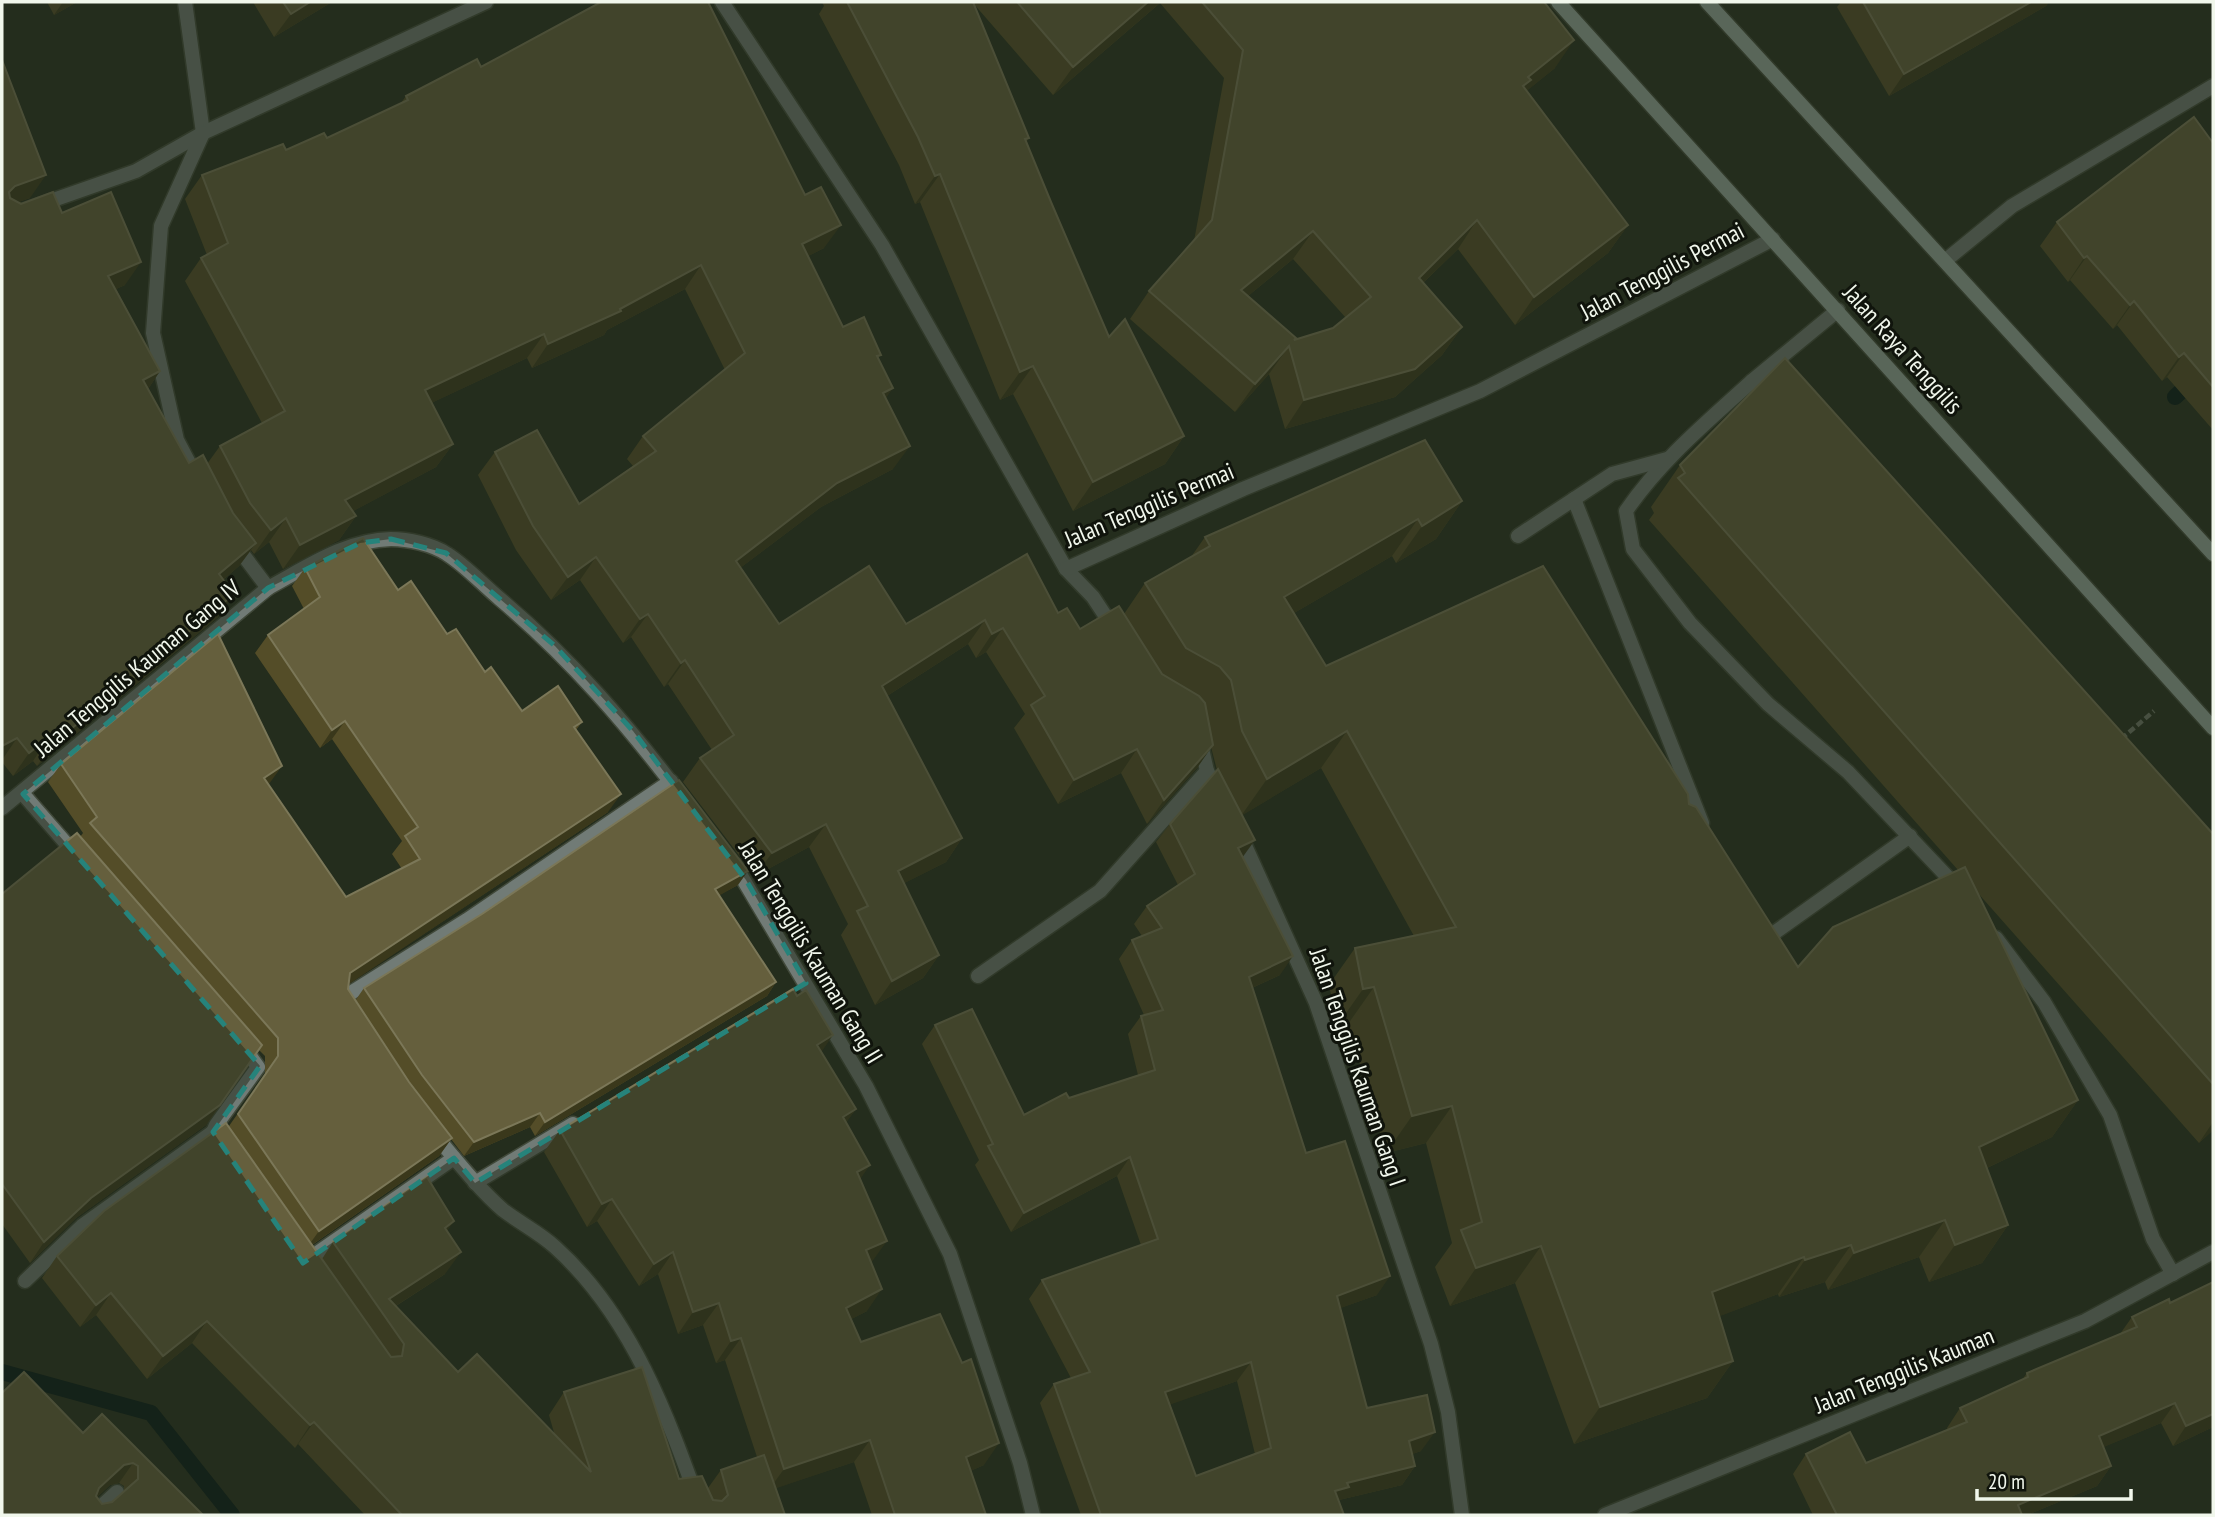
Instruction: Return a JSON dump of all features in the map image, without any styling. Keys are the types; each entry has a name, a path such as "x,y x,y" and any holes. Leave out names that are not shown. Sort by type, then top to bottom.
{"main road":[{"name":"Jalan Raya Tenggilis","path":"1558,2 2213,728"},
{"path":"1707,2 2213,554"}],"street":[{"path":"185,2 203,133 161,226 153,333 177,440 207,497"},
{"path":"2,218 136,171 203,133 486,2"},
{"name":"Jalan Tenggilis Permai","path":"722,2 882,245 1066,569 1243,489 1480,391 1773,239"},
{"path":"1946,260 2012,206 2213,86"},
{"path":"1838,310 1752,381 1668,458 1626,510 1633,549 1690,623 1760,695 1848,772 1965,897"},
{"path":"1752,381 1771,402"},
{"path":"1518,536 1612,474 1668,458"},
{"path":"1574,499 1701,831"},
{"path":"225,532 268,589 337,551 360,544 391,539 415,542 446,553 555,646 633,731 695,814"},
{"path":"1066,569 1093,597 1126,646"},
{"name":"Jalan Tenggilis Kauman Gang IV","path":"2,808 23,794 268,589"},
{"name":"Jalan Tenggilis Kauman Gang I","path":"1196,723 1207,771 1254,860 1316,1003 1431,1344 1448,1412 1462,1515"},
{"path":"978,976 1100,891 1207,771"},
{"path":"358,1025 343,1002 346,996 467,920 671,781"},
{"path":"23,794 86,866"},
{"path":"1747,937 1752,949 1910,836"},
{"name":"Jalan Tenggilis Kauman Gang II","path":"720,847 746,880 800,986 866,1086 950,1254 1020,1463 1033,1515"},
{"path":"1989,929 2044,1002 2110,1115 2153,1239 2173,1274"},
{"path":"25,1282 82,1226 213,1132 258,1068 230,1031"},
{"path":"475,1183 591,1113"},
{"path":"428,1127 475,1183 505,1211 555,1247 589,1284 621,1328 667,1413 703,1515"},
{"path":"213,1132 232,1160"},
{"path":"303,1263 454,1158"},
{"name":"Jalan Tenggilis Kauman","path":"1605,1515 2085,1321 2213,1252"},
{"path":"92,1515 117,1492"}],"path":[{"path":"2117,743 2179,690"}],"highlighted area":[{"path":"391,539 446,553 555,646 633,731 746,880 806,983 475,1183 454,1158 303,1263 213,1132 260,1066 23,794 268,588 360,543"}],"building":[{"path":"283,2 310,2 291,14"},
{"path":"601,2 708,2 805,195 821,187 841,225 802,244 843,327 864,317 881,355 877,356 893,388 883,393 910,446 837,483 736,561 779,624 869,566 906,624 1027,554 1058,613 1067,608 1080,629 1119,606 1162,674 1199,696 1205,703 1213,745 1164,800 1137,749 1074,780 1031,705 1045,696 1003,628 992,634 985,620 882,686 962,838 898,871 939,955 892,981 857,911 868,906 826,824 772,853 700,758 734,735 685,660 681,663 648,614 640,619 596,557 568,577 533,526 495,452 537,430 579,504 656,451 643,436 745,353 701,265 620,309 621,311 548,344 544,334 425,390 453,444 345,500 356,516 300,545 286,518 271,530 250,503 220,446 285,411 201,258 228,243 202,175 283,144 286,150 324,133 327,138 408,100 406,96 477,59 481,67"},
{"path":"847,2 973,2 1029,138 1025,139 1109,337 1125,319 1184,436 1093,482 1033,366 1020,372 940,174 935,176 918,137"},
{"path":"1017,2 1148,2 1073,67"},
{"path":"1202,2 1544,2 1574,40 1528,77 1531,80 1523,86 1628,225 1534,297 1477,220 1419,278 1462,327 1415,369 1304,400 1289,346 1255,384 1149,291 1212,220 1243,50","holes":["1313,231 1371,297 1333,328 1294,340 1296,338 1241,290"]},
{"path":"1863,2 2031,2 1904,74"},
{"path":"2,60 46,175 15,186 9,192 10,198 21,204 53,192 62,213 111,192 141,262 108,276 160,371 143,380 189,463 203,455 233,513 256,543 219,574 234,594 54,743 49,737 29,753 17,738 2,746"},
{"path":"2194,117 2213,143 2213,387 2184,353 2179,357 2134,301 2130,305 2087,256 2084,258 2057,222"},
{"path":"1785,358 2213,834 2213,1084 1678,478 1685,473 1680,465"},
{"path":"1425,440 1462,501 1422,526 1418,519 1284,597 1326,666 1543,566 1688,794 1689,804 1696,807 1798,967 1833,927 1965,867 2078,1100 1979,1147 2008,1225 1955,1245 1945,1220 1854,1253 1851,1245 1805,1260 1804,1257 1712,1292 1733,1361 1600,1407 1541,1246 1476,1268 1461,1230 1482,1222 1452,1106 1412,1116 1374,987 1363,989 1355,948 1456,927 1347,731 1267,779 1242,731 1231,680 1220,667 1186,648 1145,583 1210,546 1205,537"},
{"path":"363,538 398,590 411,581 447,634 456,629 485,672 491,667 522,711 558,686 582,722 574,727 621,794 350,973 348,989 409,1082 452,1138 319,1231 238,1114 278,1056 278,1038 90,823 97,817 61,764 218,634 282,766 264,778 346,897 420,859 405,836 418,827 345,721 332,730 268,635 320,597 305,568"},
{"path":"1218,769 1255,840 1238,848 1293,956 1249,977 1306,1153 1345,1141 1390,1276 1337,1296 1367,1408 1427,1395 1435,1432 1409,1441 1415,1466 1347,1483 1349,1487 1335,1491 1344,1515 1101,1515 1054,1384 1090,1372 1042,1280 1158,1239 1130,1157 1024,1213 988,1146 993,1144 935,1025 972,1009 1024,1115 1066,1093 1069,1098 1155,1070 1141,1016 1163,1010 1132,940 1162,928 1147,906 1195,874 1170,824","holes":["1251,1362 1271,1448 1196,1476 1165,1392"]},
{"path":"679,780 748,871 715,889 776,982 545,1122 540,1113 474,1142 422,1075 364,988 482,914"},
{"path":"77,833 262,1045 220,1105 91,1198 44,1242 2,1184 2,894"},
{"path":"793,989 797,996 806,990 833,1035 817,1045 856,1109 843,1117 870,1165 857,1172 887,1241 866,1250 882,1289 846,1308 861,1342 940,1314 962,1363 971,1359 999,1443 966,1457 986,1515 895,1515 870,1440 784,1469 741,1338 731,1341 719,1303 693,1312 673,1252 654,1264 612,1199 602,1204 560,1130"},
{"path":"226,1123 391,1357 402,1356 404,1344 333,1242 427,1177 454,1221 445,1228 461,1252 389,1299 458,1372 477,1354 591,1472 564,1392 642,1367 679,1479 702,1476 713,1500 722,1501 728,1495 721,1470 764,1455 785,1515 402,1515 314,1422 310,1425 207,1321 163,1356 111,1293 96,1305 57,1256 104,1211"},
{"path":"2213,1282 2213,1414 2186,1426 2175,1403 2099,1436 2111,1466 2018,1505 2022,1515 1837,1515 1806,1454 1850,1432 1866,1463 1967,1422 1960,1408 2028,1377 2027,1373 2137,1327 2132,1317 2169,1299 2170,1303"},
{"path":"24,1372 83,1433 102,1414 203,1515 2,1515 2,1393","holes":["133,1463 138,1466 138,1479 112,1502 102,1504 96,1496 99,1488 124,1465"]}],"waterway":[{"path":"2175,397 2213,362"},
{"path":"2,1372 151,1413 232,1515"}]}
